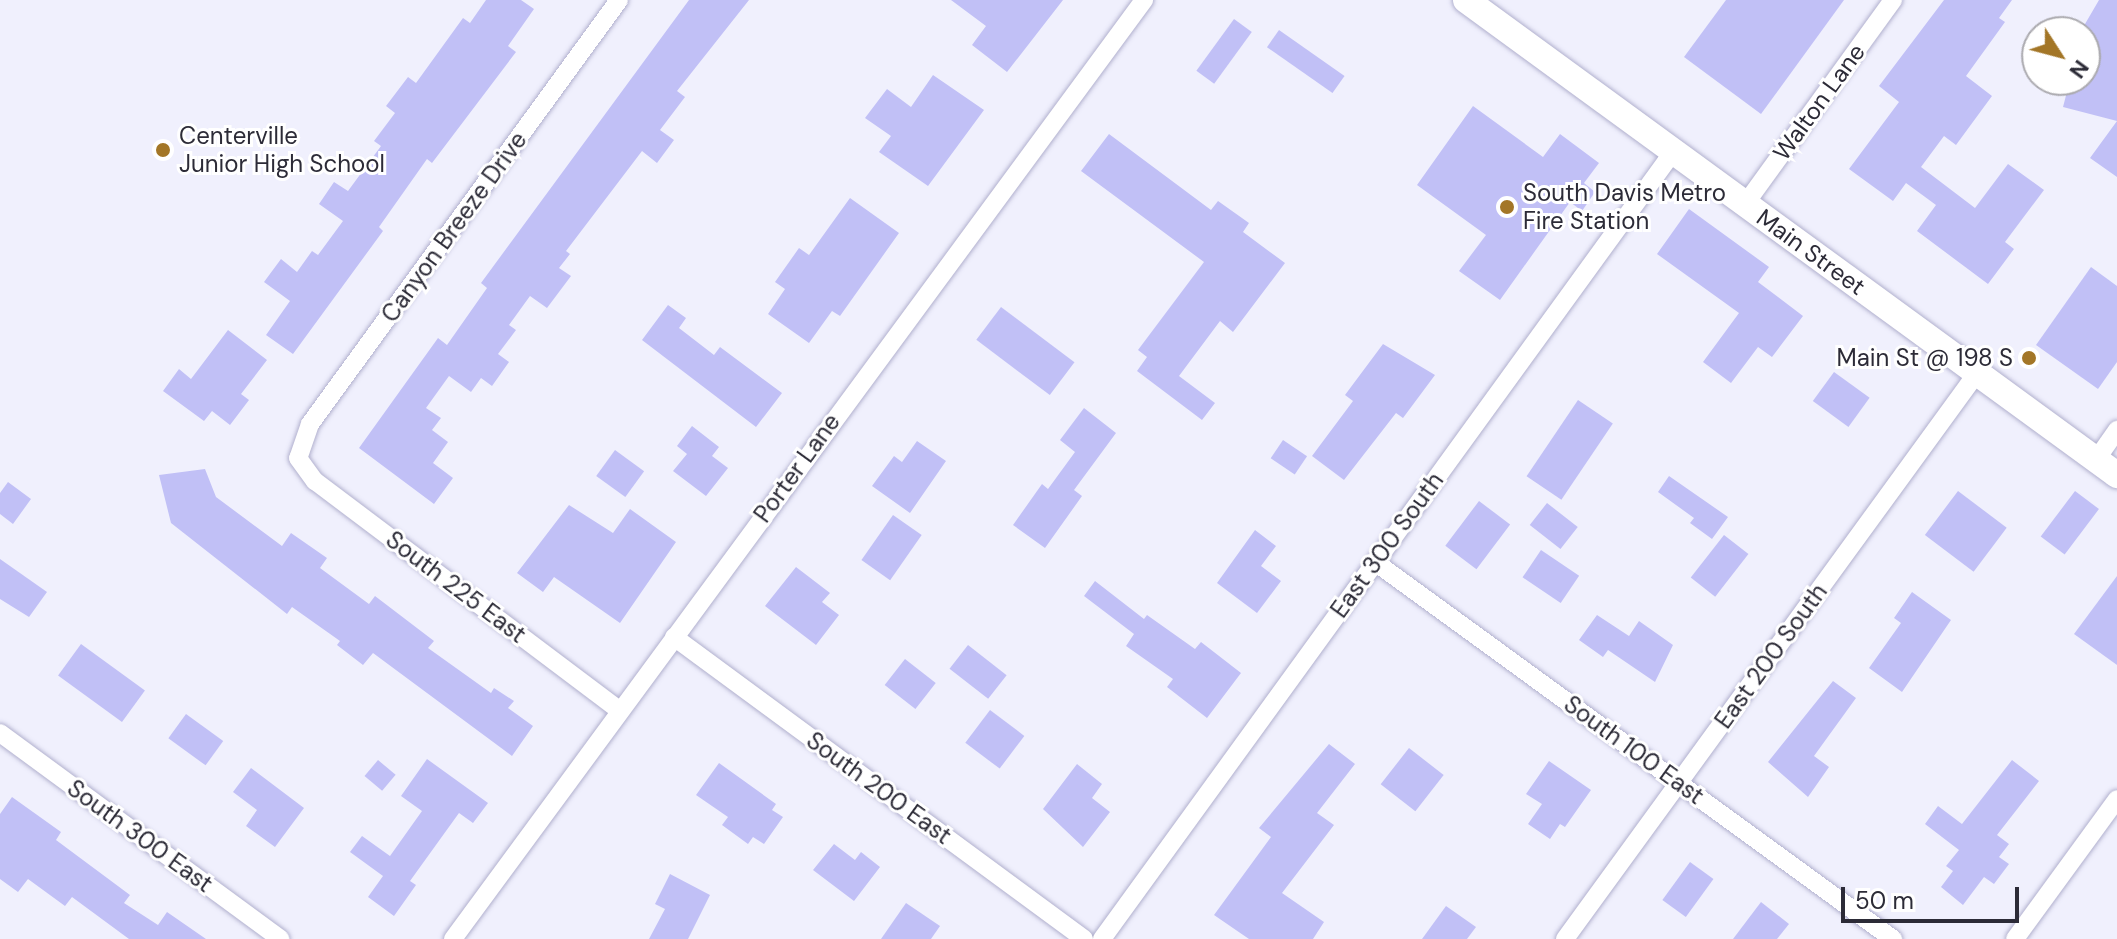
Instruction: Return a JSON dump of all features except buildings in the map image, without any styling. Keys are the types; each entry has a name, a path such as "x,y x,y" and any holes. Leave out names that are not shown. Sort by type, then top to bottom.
{"main road":[{"name":"Main Street","path":"1466,0 2106,468"}],"street":[{"name":"Canyon Breeze Drive","path":"298,458 310,424 619,0"},
{"name":"Porter Lane","path":"453,939 1144,0"},
{"name":"Walton Lane","path":"1746,203 1893,0"},
{"name":"East 300 South","path":"1102,939 1673,152"},
{"name":"East 200 South","path":"1565,939 1977,373"},
{"path":"2106,468 2117,430"},
{"name":"South 225 East","path":"298,458 315,481 620,711"},
{"name":"South 100 East","path":"1375,562 1893,939"},
{"name":"South 200 East","path":"674,637 1084,939"},
{"name":"South 300 East","path":"0,733 280,939"},
{"path":"2015,939 2117,799"}],"place":[{"name":"Centerville Junior High School","path":"163,150"},
{"name":"South Davis Metro Fire Station","path":"1507,207"},
{"name":"Main St @ 198 S","path":"2029,358"}]}
